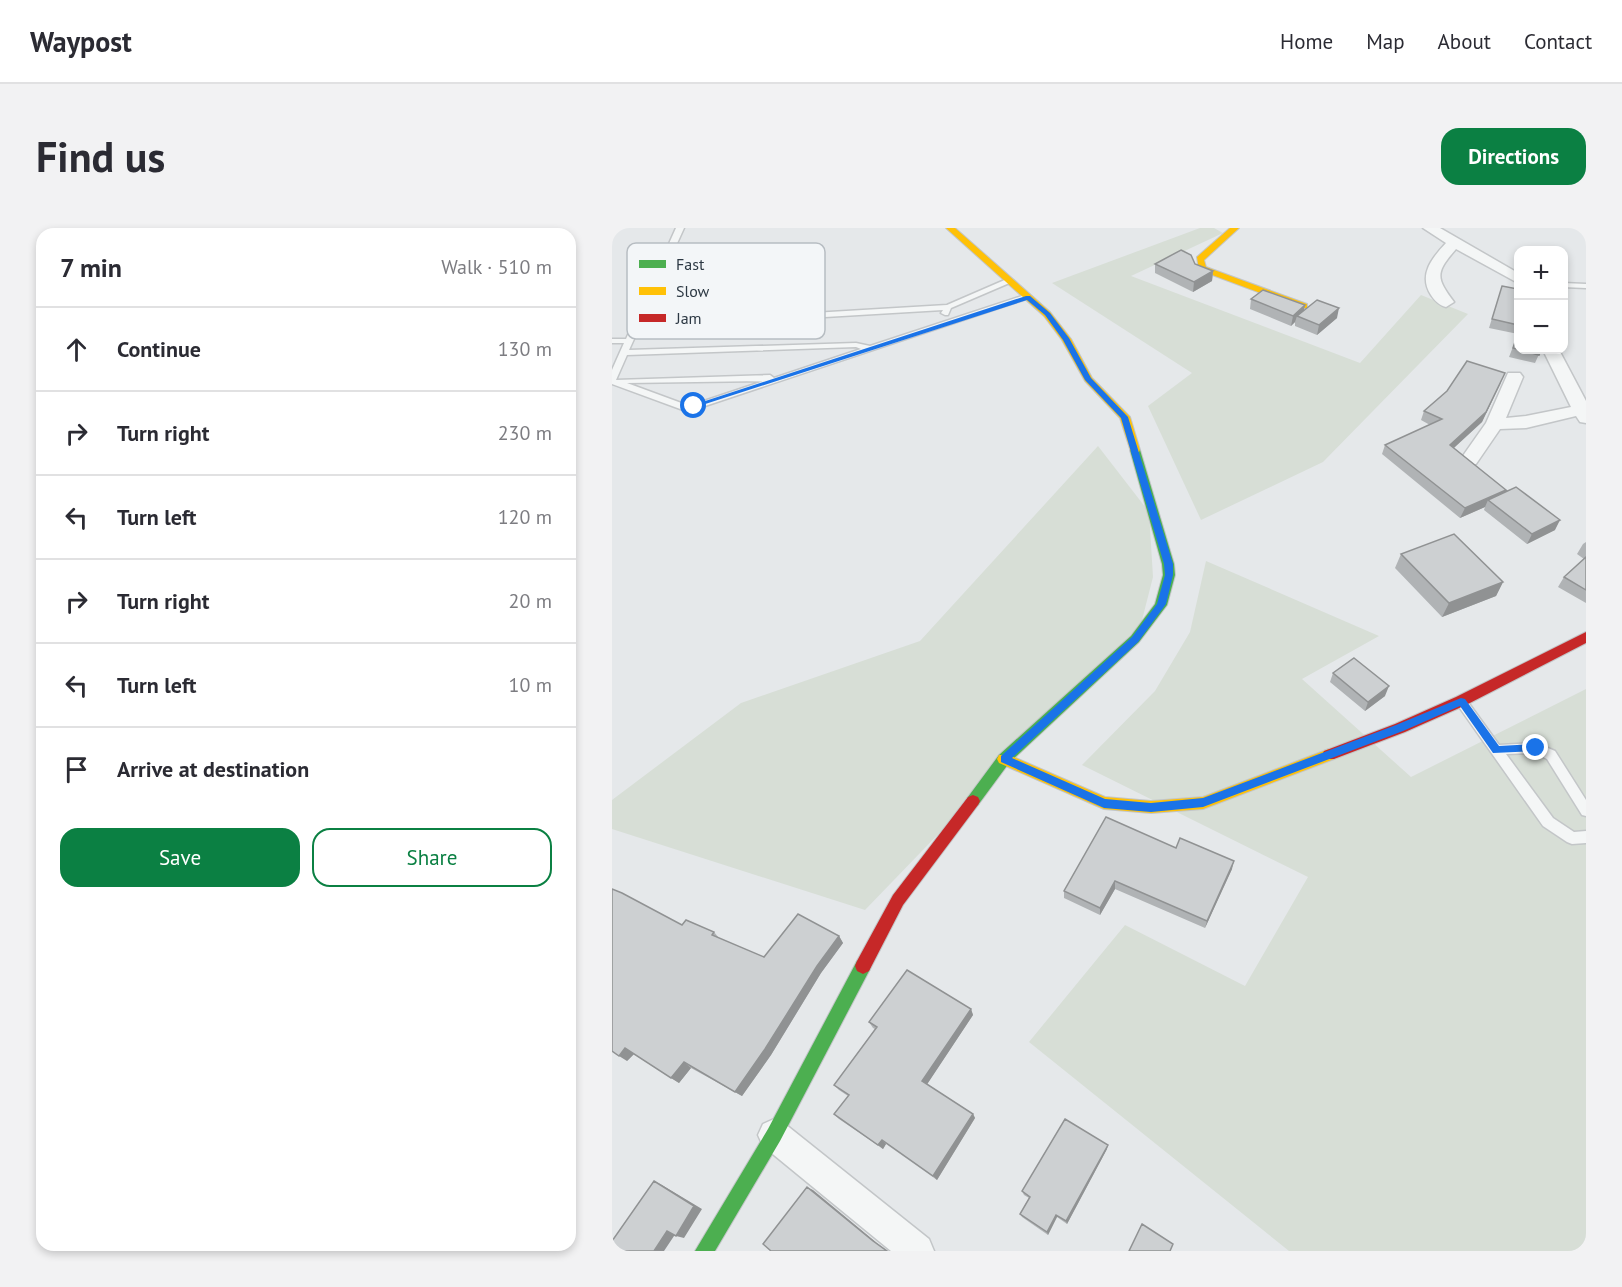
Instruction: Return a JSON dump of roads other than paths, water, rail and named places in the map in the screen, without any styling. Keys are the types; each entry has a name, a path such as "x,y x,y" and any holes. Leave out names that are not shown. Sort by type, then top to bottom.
{"street":[{"path":"704,1251 774,1135 898,900 1004,759 1135,639 1161,604 1169,575 1168,564 1125,417 1088,379 1066,339 1047,314 950,228"},
{"path":"1235,228 1200,259 1202,268 1304,306"},
{"path":"1430,228 1514,277"},
{"path":"1446,302 1436,293 1432,279 1435,262 1455,242"},
{"path":"1495,424 1583,414 1553,354"},
{"path":"1469,460 1495,424 1514,377"},
{"path":"1004,759 1104,803 1151,807 1203,803 1400,728 1461,702 1586,637"},
{"path":"774,1135 917,1251"}],"lane":[{"path":"673,243 680,228"},
{"path":"825,314 948,307 1010,281"},
{"path":"1568,285 1586,286"},
{"path":"613,380 682,407 702,404 1028,297"},
{"path":"937,327 948,307"},
{"path":"612,341 628,341 613,380"},
{"path":"625,352 856,345 871,349"},
{"path":"613,380 784,377"},
{"path":"1461,702 1548,822 1572,838 1586,837"},
{"path":"1496,750 1536,748 1551,755 1586,811"}]}
